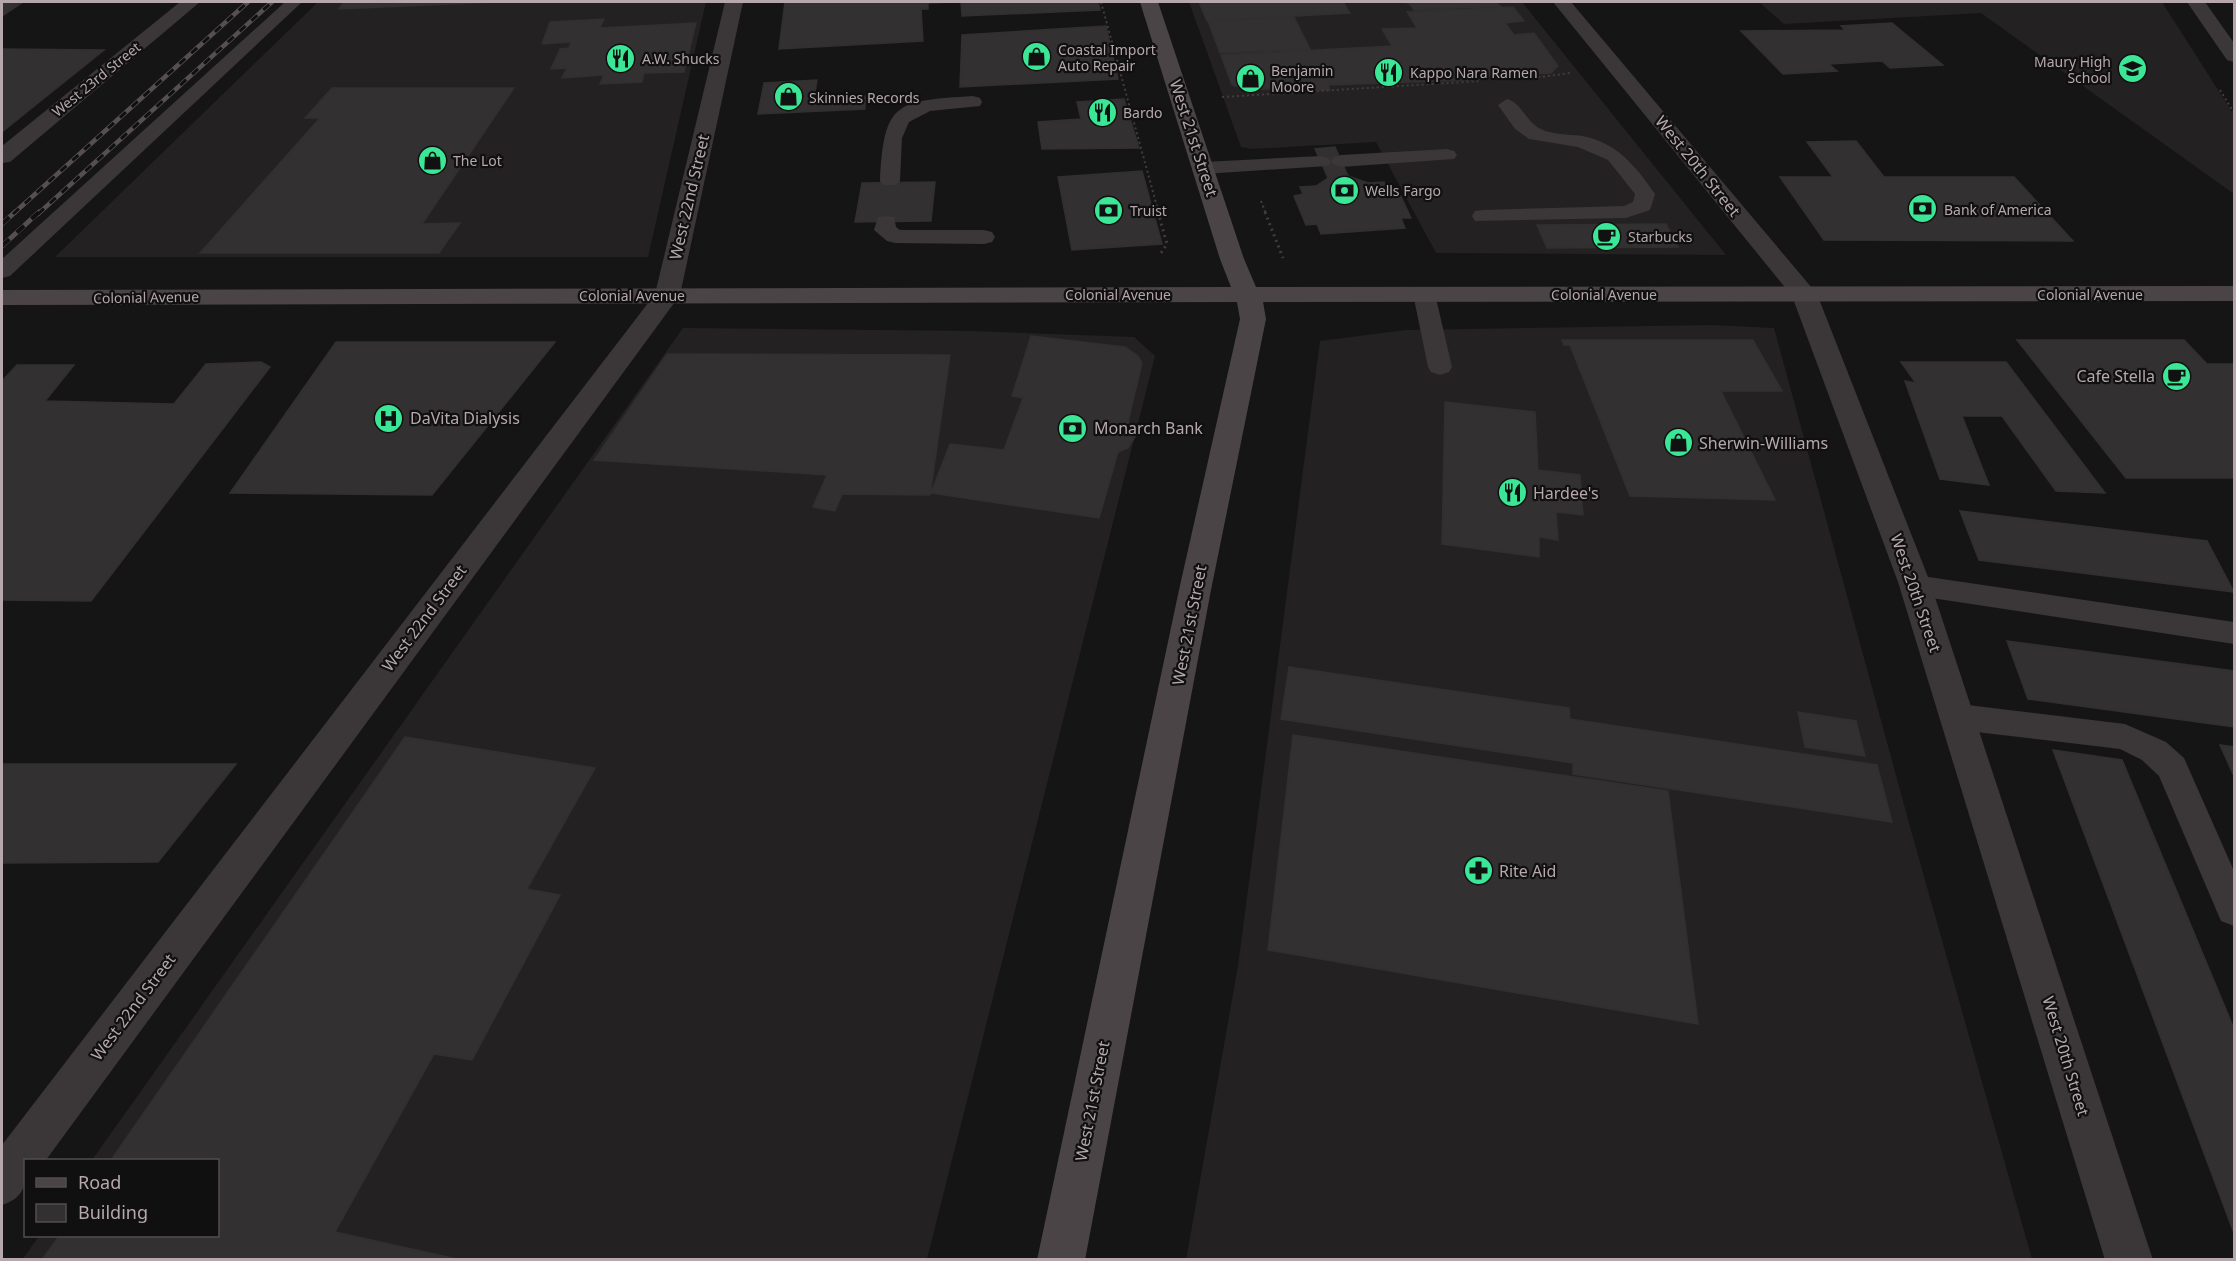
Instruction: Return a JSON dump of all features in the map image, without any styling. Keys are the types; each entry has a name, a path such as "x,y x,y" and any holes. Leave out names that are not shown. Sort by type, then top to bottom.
{"street":[{"name":"West 23rd Street","path":"2,157 191,2"},
{"name":"West 22nd Street","path":"2,1182 667,295 734,2"},
{"name":"West 21st Street","path":"1062,1259 1193,601 1253,319 1149,2"},
{"name":"West 20th Street","path":"1562,2 1804,294 1914,586 1959,717 2129,1260"},
{"path":"2196,2 2235,56"},
{"name":"Colonial Avenue","path":"2,297 2235,294"}],"lane":[{"path":"2,271 294,2"},
{"path":"890,181 895,127 903,115 920,107 973,102"},
{"path":"1483,216 1626,212 1643,206 1645,194 1615,156 1582,142 1536,135 1522,125 1507,105"},
{"path":"1341,161 1447,155"},
{"path":"1204,168 1321,162"},
{"path":"886,222 885,230 895,236 984,237"},
{"path":"1424,294 1440,367"},
{"path":"1914,586 2234,633"},
{"path":"1959,717 2125,737 2154,751 2172,768 2235,910"}],"path":[{"path":"1530,78 1571,73"},
{"path":"1286,265 1222,97 1482,81"}],"shaded area":[{"path":"318,2 706,2 648,257 55,257"},
{"path":"1189,2 1522,2 1726,255 1436,253 1376,142 1252,149 1241,147"},
{"name":"Maury High School","path":"1759,2 2162,2 2234,115 2234,194 1981,13 1784,24"},
{"path":"1713,325 1774,328 1912,834 2032,1259 1186,1260 1238,966 1320,341 1406,330"},
{"path":"683,328 972,331 1134,337 1155,356 927,1259 22,1260 38,1237 219,1237 219,1159 93,1159"}],"building":[{"path":"2,2 23,2 2,16"},
{"path":"344,2 496,2 339,9"},
{"path":"785,2 957,2 928,3 928,9 921,9 923,41 779,49"},
{"path":"961,2 1098,2 1100,10 962,16"},
{"path":"1199,2 1343,2 1350,13 1207,21"},
{"path":"1399,2 1496,2 1500,6 1414,10 1409,3"},
{"path":"1513,7 1524,21 1505,23 1514,35 1534,33 1558,66 1551,73 1484,76 1485,79 1469,80 1328,85 1330,90 1313,90 1310,87 1249,90 1232,85 1221,55 1392,46 1382,29 1417,28 1407,12"},
{"path":"1294,17 1310,49 1220,53 1208,21"},
{"name":"A.W. Shucks","path":"604,19 600,28 696,23 684,72 644,73 642,82 600,84 604,75 562,78 567,68 551,69 560,49 569,48 571,42 542,44 550,22"},
{"path":"1892,23 1943,65 1890,68 1882,61 1829,64 1837,71 1783,74 1741,31 1845,30 1841,26"},
{"name":"Coastal Import Auto Repair","path":"1106,26 1118,79 960,87 962,35"},
{"path":"2,49 104,50 2,132"},
{"name":"Skinnies Records","path":"817,80 814,98 865,96 865,109 758,114 764,83"},
{"path":"332,88 514,88 422,224 460,223 439,253 200,253 320,118 305,118"},
{"path":"1124,99 1139,148 1042,149 1038,122 1081,119 1077,102"},
{"name":"Bank of America","path":"1856,141 1884,177 2014,177 2073,241 1824,240 1780,177 1833,177 1807,142"},
{"name":"Wells Fargo","path":"1335,147 1348,176 1368,183 1384,182 1388,191 1398,190 1411,218 1401,218 1405,228 1321,234 1317,224 1306,225 1294,196 1303,194 1300,187 1316,186 1328,178 1315,149"},
{"name":"Truist","path":"1142,171 1162,244 1072,250 1058,177"},
{"path":"935,182 931,221 855,222 862,183"},
{"name":"Starbucks","path":"1666,224 1678,247 1547,248 1537,225"},
{"name":"Monarch Bank","path":"1031,336 1125,347 1138,356 1142,363 1128,422 1134,426 1136,435 1128,448 1118,452 1099,518 931,493 950,444 1004,450 1023,398 1012,396"},
{"name":"Sherwin-Williams","path":"1562,340 1753,340 1782,391 1721,391 1775,500 1630,496 1570,345 1564,345"},
{"path":"2017,340 2184,340 2207,364 2234,364 2234,478 2126,478"},
{"name":"DaVita Dialysis","path":"336,342 555,342 432,495 230,493"},
{"path":"667,354 950,355 930,495 842,494 835,511 813,507 827,475 594,460"},
{"path":"261,362 270,367 91,601 2,600 2,381 17,365 74,365 45,401 174,404 206,364"},
{"path":"1901,362 2006,362 2105,493 2056,491 2002,416 1962,416 1989,485 1940,479 1905,381 1916,383"},
{"name":"Hardee's","path":"1445,402 1535,412 1538,470 1580,475 1583,515 1556,512 1558,540 1539,537 1539,557 1442,544"},
{"path":"1960,511 2207,541 2234,592 1979,560"},
{"path":"2007,641 2234,671 2234,727 2028,699"},
{"path":"1289,667 1569,708 1570,719 1877,765 1892,822 1573,774 1573,763 1281,719"},
{"path":"1798,712 1856,721 1865,756 1805,747"},
{"name":"Rite Aid","path":"1293,735 1668,791 1698,1024 1268,950"},
{"path":"405,737 595,768 527,889 560,895 472,1060 434,1054 335,1232 461,1260 42,1260 58,1237 219,1237 219,1159 112,1159"},
{"path":"2220,745 2234,747 2234,776"},
{"path":"2053,750 2122,760 2234,1029 2234,1233"},
{"path":"2,764 236,764 158,862 2,863"}],"railway":[{"path":"13,214 248,2"},
{"path":"38,214 272,2"},
{"path":"2,224 15,212"},
{"path":"2,246 39,212"}],"place":[{"name":"Coastal Import Auto Repair","path":"1037,57"},
{"name":"A.W. Shucks","path":"621,58"},
{"name":"Maury High School","path":"2132,69"},
{"name":"Kappo Nara Ramen","path":"1389,72"},
{"name":"Benjamin Moore","path":"1250,78"},
{"name":"Skinnies Records","path":"788,97"},
{"name":"Bardo","path":"1102,112"},
{"name":"The Lot","path":"432,160"},
{"name":"Wells Fargo","path":"1344,190"},
{"name":"Bank of America","path":"1923,209"},
{"name":"Truist","path":"1109,210"},
{"name":"Starbucks","path":"1607,236"},
{"name":"Cafe Stella","path":"2176,376"},
{"name":"DaVita Dialysis","path":"389,418"},
{"name":"Monarch Bank","path":"1073,428"},
{"name":"Sherwin-Williams","path":"1678,443"},
{"name":"Hardee's","path":"1512,493"},
{"name":"Rite Aid","path":"1478,871"}]}
